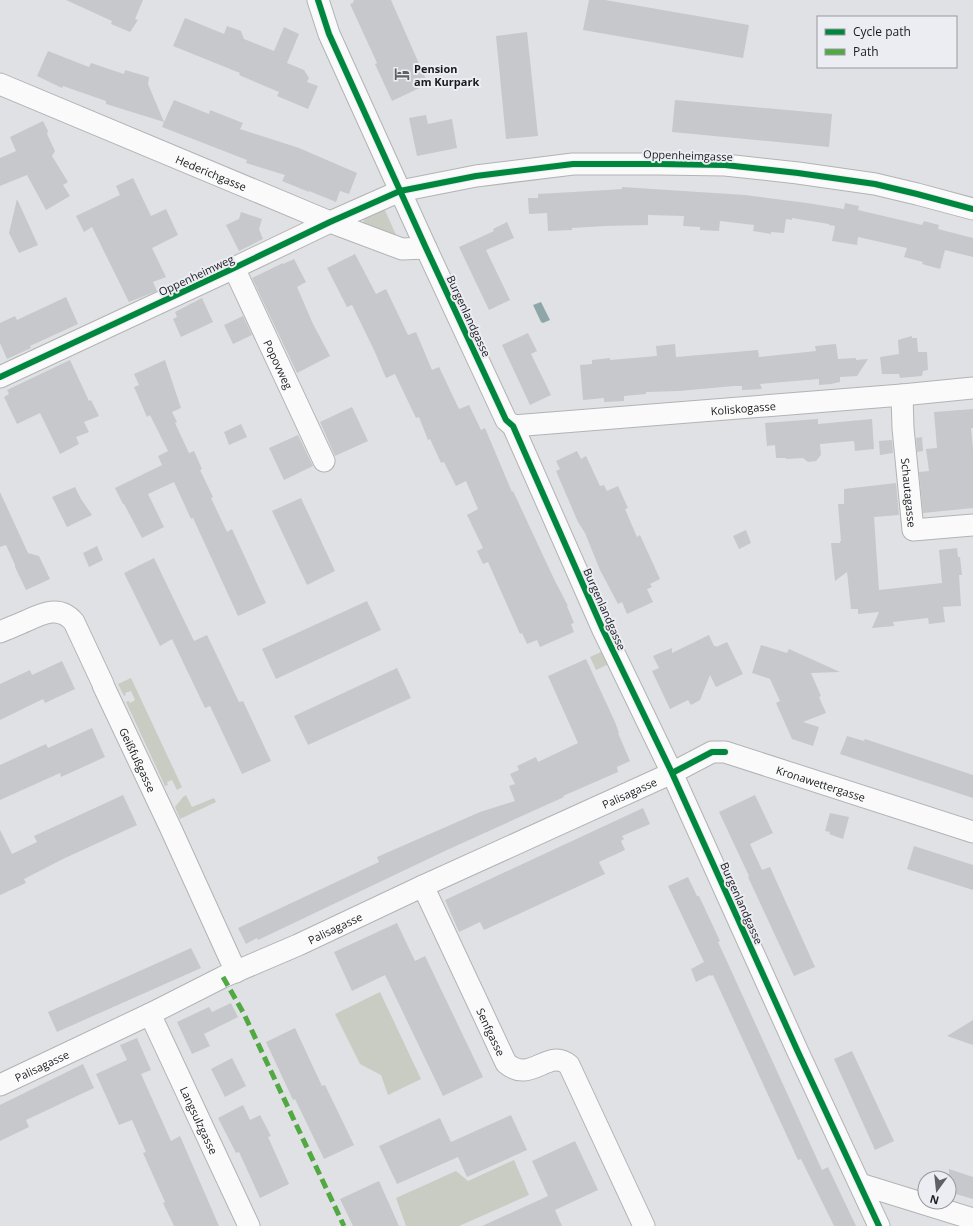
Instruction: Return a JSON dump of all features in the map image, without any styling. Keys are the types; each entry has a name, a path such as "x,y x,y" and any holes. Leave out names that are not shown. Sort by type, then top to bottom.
{"street":[{"name":"Burgenlandgasse","path":"318,0 329,34 426,248 506,420 513,426 605,634 672,773 798,1052 879,1226"},
{"name":"Hederichgasse","path":"0,84 330,222 402,249 426,248"},
{"name":"Oppenheimgasse","path":"400,191 476,176 573,164 725,165 876,184 973,209"},
{"name":"Oppenheimweg","path":"0,377 330,222 400,191"},
{"name":"Popovweg","path":"234,268 324,461"},
{"name":"Koliskogasse","path":"513,426 973,388"},
{"name":"Schautagasse","path":"902,395 903,428 913,530 973,525"},
{"name":"Geißfußgasse","path":"0,632 44,613 59,612 71,618 74,622 168,822 236,972"},
{"name":"Kronawettergasse","path":"672,773 712,752 725,752 973,832"},
{"name":"Palisagasse","path":"0,1085 150,1014 223,977 298,945 423,886 672,773"},
{"name":"Senfgasse","path":"423,886 506,1063 521,1071 529,1070 548,1061 555,1060 566,1062 569,1065 644,1226"},
{"name":"Langsulzgasse","path":"150,1014 249,1226"},
{"path":"860,1184 973,1219"}],"shaded area":[{"path":"384,208 396,235 389,237 364,225 363,219 366,216"},
{"path":"605,650 611,663 596,670 590,657"},
{"path":"131,678 182,787 177,790 172,780 167,782 168,785 165,786 126,702 129,701 130,703 135,700 131,691 125,693 126,695 124,696 118,684"},
{"path":"186,795 192,807 214,798 216,802 180,819 175,807"},
{"path":"380,992 421,1079 388,1095 381,1075 360,1064 335,1014"},
{"path":"514,1160 529,1195 459,1226 406,1226 396,1198 456,1171 468,1181"}],"water":[{"path":"541,302 550,320 543,323 541,322 533,305"}],"building":[{"path":"66,0 143,0 135,19 138,20 130,32 111,24 112,21"},
{"path":"354,0 391,0 428,84 392,101 375,64 377,63 350,4 353,3"},
{"path":"589,0 605,0 749,25 743,58 583,30"},
{"path":"185,18 224,34 227,26 241,31 244,39 274,51 284,27 299,34 287,63 304,70 309,78 307,82 318,86 308,109 277,96 279,92 239,75 240,73 173,46"},
{"path":"527,32 538,136 506,139 496,36"},
{"path":"48,51 89,67 91,63 124,74 125,70 149,77 148,84 164,122 106,104 106,101 63,86 62,88 37,76"},
{"path":"174,100 209,114 210,110 243,123 240,129 299,148 357,173 349,194 340,191 336,202 282,181 285,175 246,163 247,160 162,127"},
{"path":"675,100 832,114 829,147 672,132"},
{"path":"426,115 428,124 452,119 457,148 417,156 409,118"},
{"path":"43,121 55,151 52,156 68,182 63,185 70,196 46,210 27,175 0,186 0,158 16,151 10,137"},
{"path":"133,178 151,216 166,209 178,235 152,248 166,277 153,282 157,291 129,302 92,227 84,232 76,216 120,195 116,186"},
{"path":"622,187 745,195 844,209 845,203 859,206 858,210 922,225 924,221 939,225 938,229 973,238 973,257 945,250 940,269 922,264 923,262 904,257 907,248 858,237 857,245 832,241 835,226 792,218 792,220 786,219 784,233 771,232 771,234 753,231 754,225 720,221 719,231 700,230 700,227 683,226 684,216 648,215 648,225 605,226 548,231 547,213 529,214 528,198 538,198 538,194 622,189"},
{"path":"17,199 38,245 19,253 9,233"},
{"path":"241,212 262,219 259,229 263,239 239,251 226,225 239,219"},
{"path":"507,222 514,238 486,250 510,300 489,310 459,247 494,231 493,229"},
{"path":"355,254 376,294 386,289 408,335 416,332 432,370 439,367 459,409 469,405 481,430 485,428 512,492 513,491 568,606 574,623 571,624 574,632 540,647 537,640 527,644 522,633 520,634 488,562 483,564 477,551 483,548 467,515 478,509 466,481 456,486 444,462 441,463 430,439 428,440 419,417 416,418 395,374 386,378 352,305 347,307 327,268"},
{"path":"294,259 306,282 297,287 313,324 330,356 297,373 252,278"},
{"path":"66,297 78,324 30,346 31,348 7,359 0,343 0,323 15,316 17,320"},
{"path":"202,298 213,322 181,337 173,319 177,317 175,312"},
{"path":"243,316 252,335 233,344 224,325"},
{"path":"528,333 537,351 531,354 551,395 530,405 502,345"},
{"path":"912,336 912,338 917,338 918,352 927,352 928,370 923,371 922,376 900,378 899,374 882,374 880,357 899,354 898,340"},
{"path":"675,344 676,357 758,350 759,357 816,351 815,346 836,344 838,359 868,359 857,376 840,377 840,382 831,384 819,385 819,379 760,384 762,389 742,390 742,386 734,386 679,391 646,392 646,394 624,396 624,401 604,402 604,398 583,400 580,365 592,364 592,360 657,356 656,346"},
{"path":"70,360 89,401 91,400 99,416 84,422 89,432 76,437 79,444 60,454 40,413 17,424 4,397 9,394 7,390"},
{"path":"165,360 181,408 172,412 177,422 175,423 189,453 194,451 202,469 200,470 213,497 211,498 227,532 232,529 266,603 238,616 193,518 191,519 174,482 148,494 164,527 142,538 115,488 162,465 158,456 168,451 150,415 147,417 134,387 139,385 134,374"},
{"path":"352,407 368,441 335,456 320,422"},
{"path":"973,409 973,428 971,428 973,449 973,508 923,513 919,472 929,471 926,449 937,448 934,412"},
{"path":"818,419 818,424 872,419 874,449 855,451 854,441 820,444 821,455 816,461 808,462 803,458 776,458 775,445 767,446 765,423"},
{"path":"241,424 247,437 229,445 224,432"},
{"path":"298,435 313,466 284,480 269,448"},
{"path":"922,437 923,451 917,452 916,438"},
{"path":"892,440 893,453 880,455 879,441"},
{"path":"577,451 581,459 586,456 600,486 604,485 607,491 618,486 628,508 625,509 637,537 640,535 660,579 650,584 652,587 647,589 653,602 627,614 622,602 618,604 600,570 585,533 578,522 556,471 560,469 556,461"},
{"path":"896,483 899,515 874,517 879,590 942,583 939,550 957,548 958,557 960,557 962,575 959,575 961,606 943,607 945,622 929,624 928,618 893,622 894,626 872,628 879,612 858,614 858,609 851,609 847,572 835,581 831,543 840,543 841,541 838,504 844,504 844,489"},
{"path":"75,487 92,515 67,527 52,497"},
{"path":"0,492 28,553 39,556 50,579 26,590 6,545 0,547"},
{"path":"301,498 335,571 307,585 272,511"},
{"path":"746,530 751,543 739,549 733,536"},
{"path":"97,546 103,560 89,567 83,553"},
{"path":"154,558 194,641 207,635 239,702 243,701 271,761 242,774 210,706 205,708 172,639 160,646 124,573"},
{"path":"367,601 381,630 276,679 262,649"},
{"path":"709,635 714,646 716,647 727,642 743,674 716,687 710,675 700,700 691,705 688,700 670,709 652,671 659,668 653,656 672,648 672,653"},
{"path":"761,645 787,653 789,649 840,672 811,673 821,696 819,697 826,713 803,722 819,727 813,746 792,739 776,703 780,701 770,679 752,673"},
{"path":"586,659 615,722 630,761 617,767 618,772 447,850 258,940 257,938 246,944 238,928 379,862 377,857 480,812 515,801 509,786 515,784 510,774 519,770 517,766 536,757 538,762 578,743 548,676"},
{"path":"62,661 75,689 45,703 43,699 0,720 0,684 30,670 32,675"},
{"path":"397,668 411,698 308,745 294,716"},
{"path":"92,728 105,757 61,777 60,773 0,800 0,765 46,744 48,748"},
{"path":"847,736 864,741 865,739 973,775 973,798 840,754"},
{"path":"123,795 137,825 63,859 24,879 26,883 0,895 0,830 12,854 37,842 34,836"},
{"path":"755,795 773,833 750,844 762,870 770,867 815,967 794,976 719,812"},
{"path":"643,808 650,824 622,836 624,839 621,841 625,850 599,862 605,874 484,930 480,922 459,932 445,900"},
{"path":"830,813 849,817 843,839 825,831"},
{"path":"914,846 973,865 973,890 907,869"},
{"path":"688,877 697,896 699,896 720,941 718,942 822,1170 828,1167 856,1226 834,1226 801,1159 798,1160 713,975 696,982 691,969 704,962 668,886"},
{"path":"397,923 415,961 425,956 483,1077 443,1096 385,975 352,991 334,952"},
{"path":"191,948 201,968 57,1032 48,1012"},
{"path":"231,1003 238,1017 204,1034 210,1046 192,1054 177,1022 209,1007 212,1012"},
{"path":"973,1020 973,1045 947,1036"},
{"path":"295,1028 322,1086 325,1085 354,1145 324,1159 295,1099 293,1100 266,1042"},
{"path":"137,1038 151,1070 141,1074 171,1141 180,1136 219,1226 174,1226 143,1153 146,1152 132,1120 119,1125 96,1074 127,1060 120,1045"},
{"path":"852,1051 894,1141 875,1150 834,1059"},
{"path":"232,1058 246,1086 225,1097 211,1069"},
{"path":"83,1064 94,1088 26,1120 29,1127 0,1141 0,1105"},
{"path":"243,1105 250,1120 260,1115 271,1136 268,1137 289,1184 260,1198 239,1152 236,1153 218,1118"},
{"path":"511,1115 527,1150 467,1177 458,1157 397,1184 379,1146 440,1118 451,1142"},
{"path":"575,1141 598,1190 555,1210 562,1226 482,1226 548,1196 532,1161"},
{"path":"957,1172 973,1177 973,1199 957,1194"},
{"path":"379,1181 399,1226 353,1226 340,1199"}],"marked path":[{"path":"223,977 244,1014 344,1226"}],"cycle path":[{"path":"318,0 329,34 426,248 506,420 513,426 603,630 672,773 798,1052 879,1226"},
{"path":"0,377 330,222 400,191 476,176 573,164 725,165 798,173 875,184 973,209"},
{"path":"672,773 712,752 725,752"}],"place":[{"name":"Pension am Kurpark","path":"402,74"}]}
